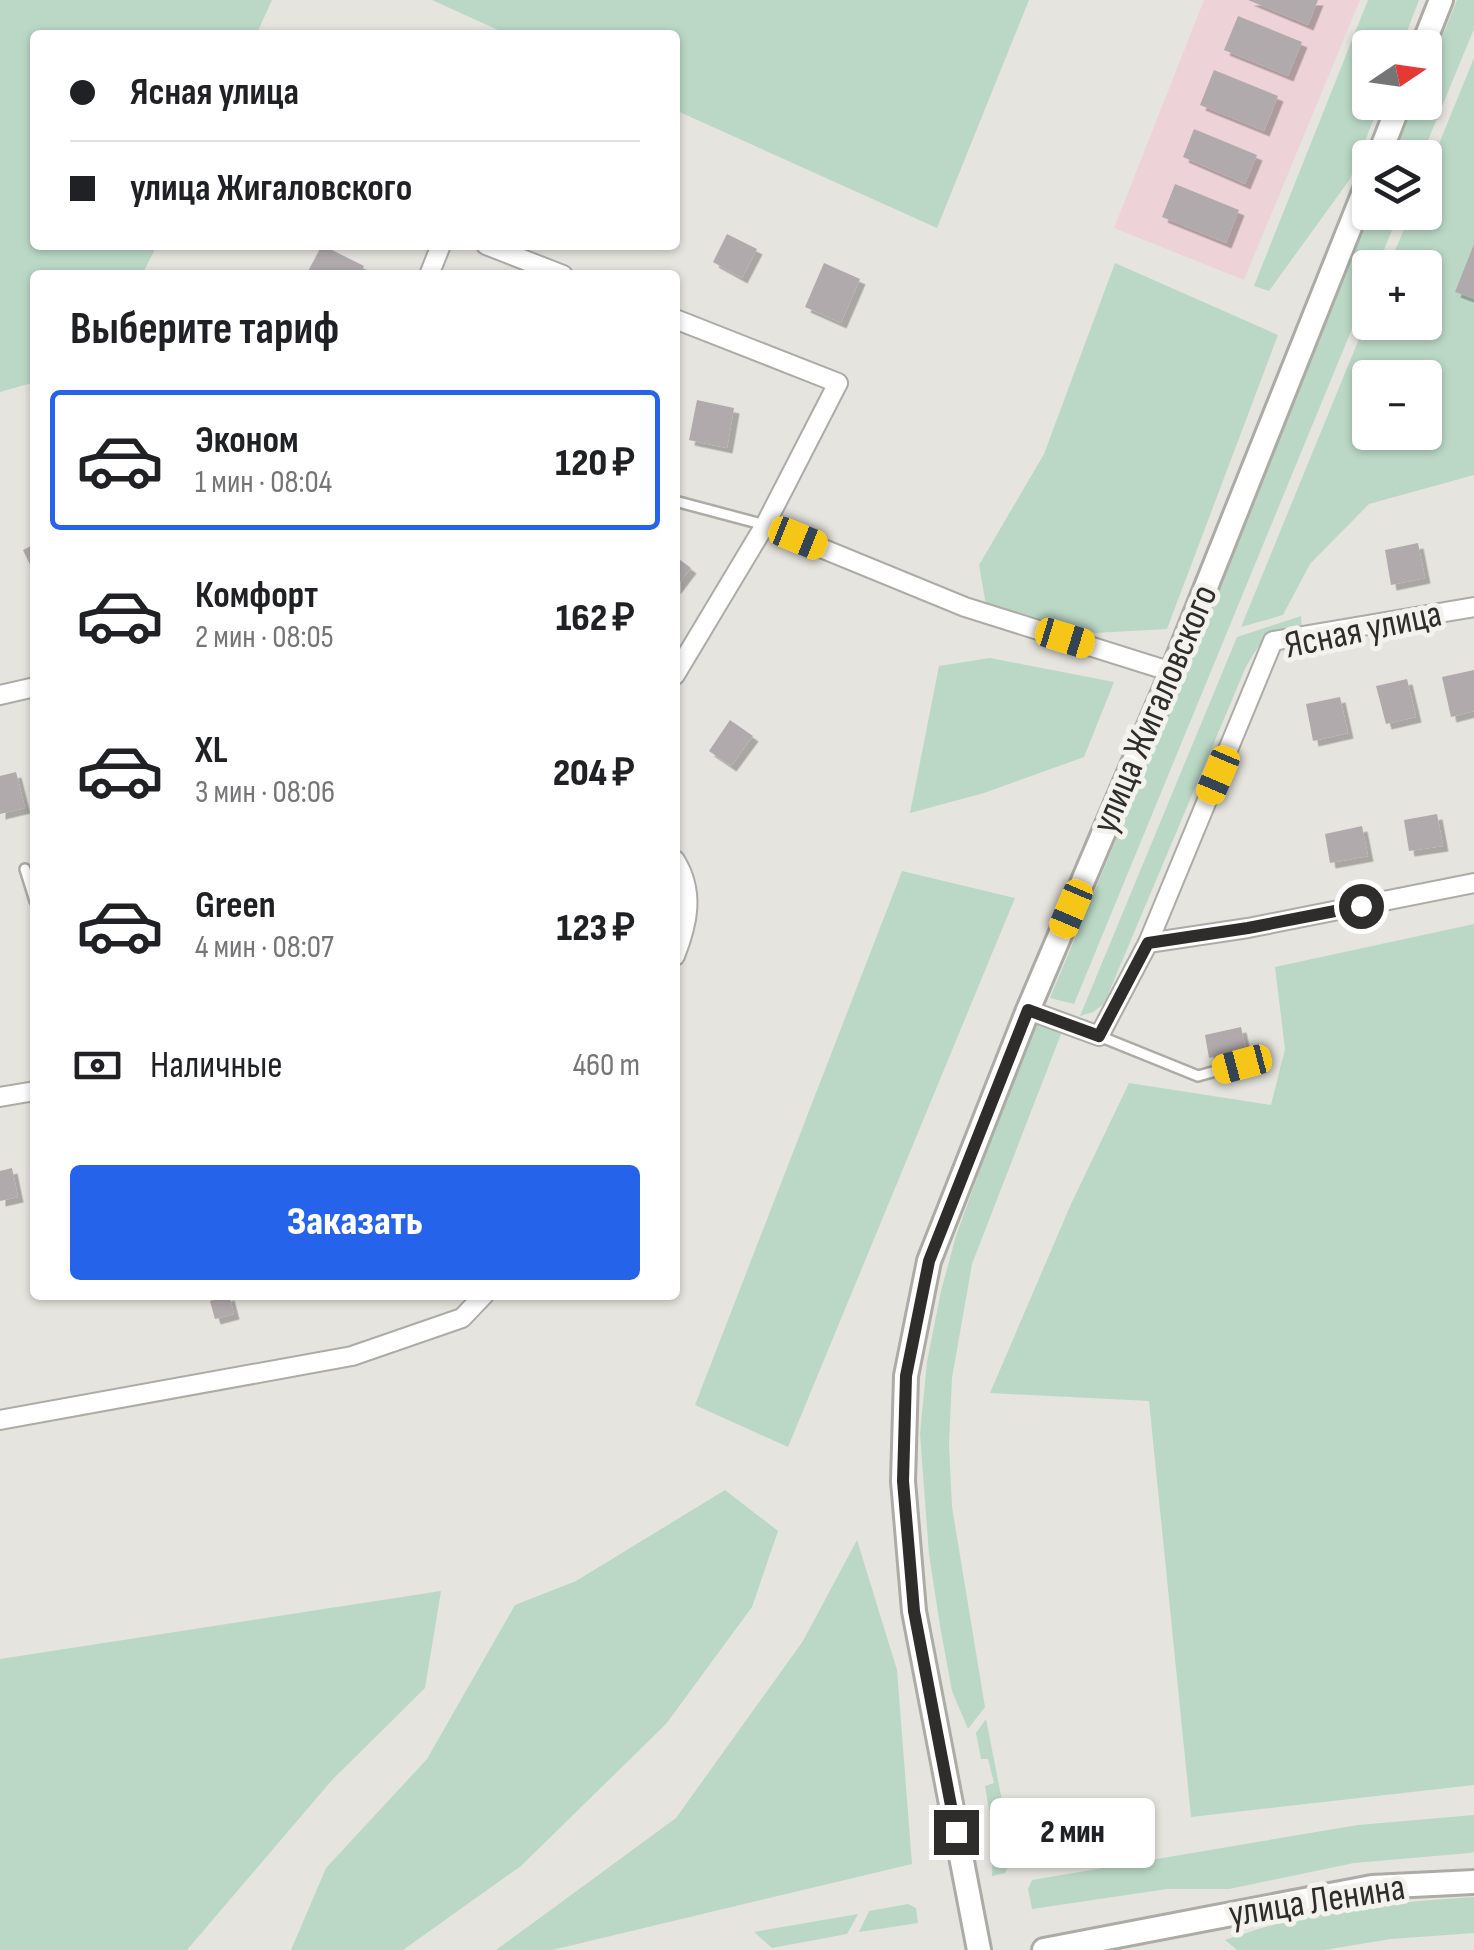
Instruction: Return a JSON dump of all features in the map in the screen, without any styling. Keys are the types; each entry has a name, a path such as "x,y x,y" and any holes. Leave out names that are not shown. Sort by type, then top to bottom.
{"main road":[{"path":"1429,30 1441,0"},
{"name":"улица Жигаловского","path":"978,1950 914,1611 903,1481 906,1376 929,1261 1352,222"},
{"name":"улица Ленина","path":"1044,1950 1372,1887 1474,1882"}],"street":[{"path":"499,250 549,270"},
{"path":"680,321 838,382 764,525 680,667"},
{"path":"764,525 965,607 1172,672"},
{"name":"Ясная улица","path":"1099,1036 1148,943 1274,641 1474,607"},
{"path":"0,695 30,688"},
{"path":"680,868 690,902 680,943"},
{"path":"1148,943 1248,928 1474,882"},
{"path":"1028,1010 1099,1036"},
{"path":"0,1098 30,1092"},
{"path":"0,1420 352,1356 462,1318 479,1300"}],"lane":[{"path":"680,502 764,525"},
{"path":"25,869 30,885"},
{"path":"1099,1036 1198,1076 1242,1064"}],"shaded area":[{"path":"1204,0 1360,0 1244,280 1114,228"}],"green space":[{"path":"0,0 272,0 258,30 30,30 30,250 154,250 144,270 30,270 30,383 0,392"},
{"path":"432,0 1029,0 937,228 680,112 680,30 498,30"},
{"path":"1368,0 1419,0 1408,30 1356,30"},
{"path":"1457,0 1474,0 1474,29 1442,106 1442,37"},
{"path":"1352,40 1352,120 1373,120 1365,140 1352,140 1350,179 1269,291 1254,286"},
{"path":"1474,58 1474,475 1369,504 1310,564 1283,615 1241,627 1359,340 1442,340 1442,250 1395,250 1404,230 1442,230 1441,140"},
{"path":"1408,120 1436,120 1428,140 1400,140"},
{"path":"1363,230 1392,230 1384,250 1355,250"},
{"path":"1352,257 1352,329 1074,1004 1050,998"},
{"path":"1115,263 1278,335 1167,629 1095,633 986,605 979,565 1044,454"},
{"path":"1301,616 1302,630 1267,640 1245,669 1104,1004 1080,1016 1237,637"},
{"path":"990,658 1114,682 1084,757 984,793 910,813 939,666"},
{"path":"902,871 1015,898 788,1447 695,1405"},
{"path":"1474,924 1474,1785 1191,1817 1149,1401 990,1393 1071,1204 1129,1083 1271,1105 1285,1049 1275,967"},
{"path":"1041,1021 1063,1029 972,1264 952,1378 952,1507 985,1707 968,1729 952,1691 929,1554 920,1434 927,1362 956,1236 1032,1026"},
{"path":"725,1490 778,1531 752,1607 666,1724 521,1866 403,1950 291,1950 326,1868 427,1759 515,1605 576,1581"},
{"path":"857,1540 897,1670 912,1864 552,1950 496,1950 676,1818 803,1641"},
{"path":"441,1591 425,1688 332,1780 187,1950 0,1950 0,1659"},
{"path":"986,1719 1006,1821 989,1810 985,1786 994,1783 988,1759 981,1759 976,1733"},
{"path":"1474,1815 1474,1852 1470,1853 1354,1863 1229,1889 1167,1889 1032,1909 1028,1889 1032,1880 1358,1825"},
{"path":"993,1823 1007,1830 1013,1857 1005,1873 992,1876"},
{"path":"1474,1897 1474,1933 1391,1939 1324,1950 1237,1950 1225,1940 1285,1922 1348,1910"},
{"path":"908,1904 916,1908 918,1923 859,1932 869,1911"},
{"path":"858,1914 847,1934 772,1948 754,1932"}],"building":[{"path":"1248,0 1318,0 1308,25"},
{"path":"1238,16 1302,42 1288,76 1224,50"},
{"path":"1214,70 1278,96 1264,131 1200,105"},
{"path":"1194,129 1257,155 1245,184 1183,157"},
{"path":"1175,184 1239,210 1226,243 1162,217"},
{"path":"727,234 757,249 742,278 713,262"},
{"path":"1474,244 1474,299 1455,292"},
{"path":"319,250 332,250 364,266 362,270 309,270"},
{"path":"824,263 860,279 841,323 805,307"},
{"path":"697,400 734,408 727,448 689,440"},
{"path":"1418,543 1425,578 1391,585 1385,550"},
{"path":"30,546 30,565 23,550"},
{"path":"680,560 691,568 680,582"},
{"path":"1474,670 1474,711 1451,717 1442,677"},
{"path":"1407,679 1416,717 1386,724 1376,686"},
{"path":"1340,697 1348,733 1313,741 1306,704"},
{"path":"730,720 753,736 731,766 709,751"},
{"path":"16,772 25,808 0,814 0,776"},
{"path":"1437,814 1443,846 1409,851 1404,820"},
{"path":"1362,826 1368,856 1330,863 1325,834"},
{"path":"1241,1027 1246,1050 1209,1058 1205,1035"},
{"path":"12,1168 18,1197 0,1201 0,1171"},
{"path":"230,1300 234,1314 215,1319 210,1301"}],"route":[{"path":"956,1832 914,1611 903,1481 906,1376 929,1261 1028,1010 1099,1036 1148,943 1361,906"}]}
